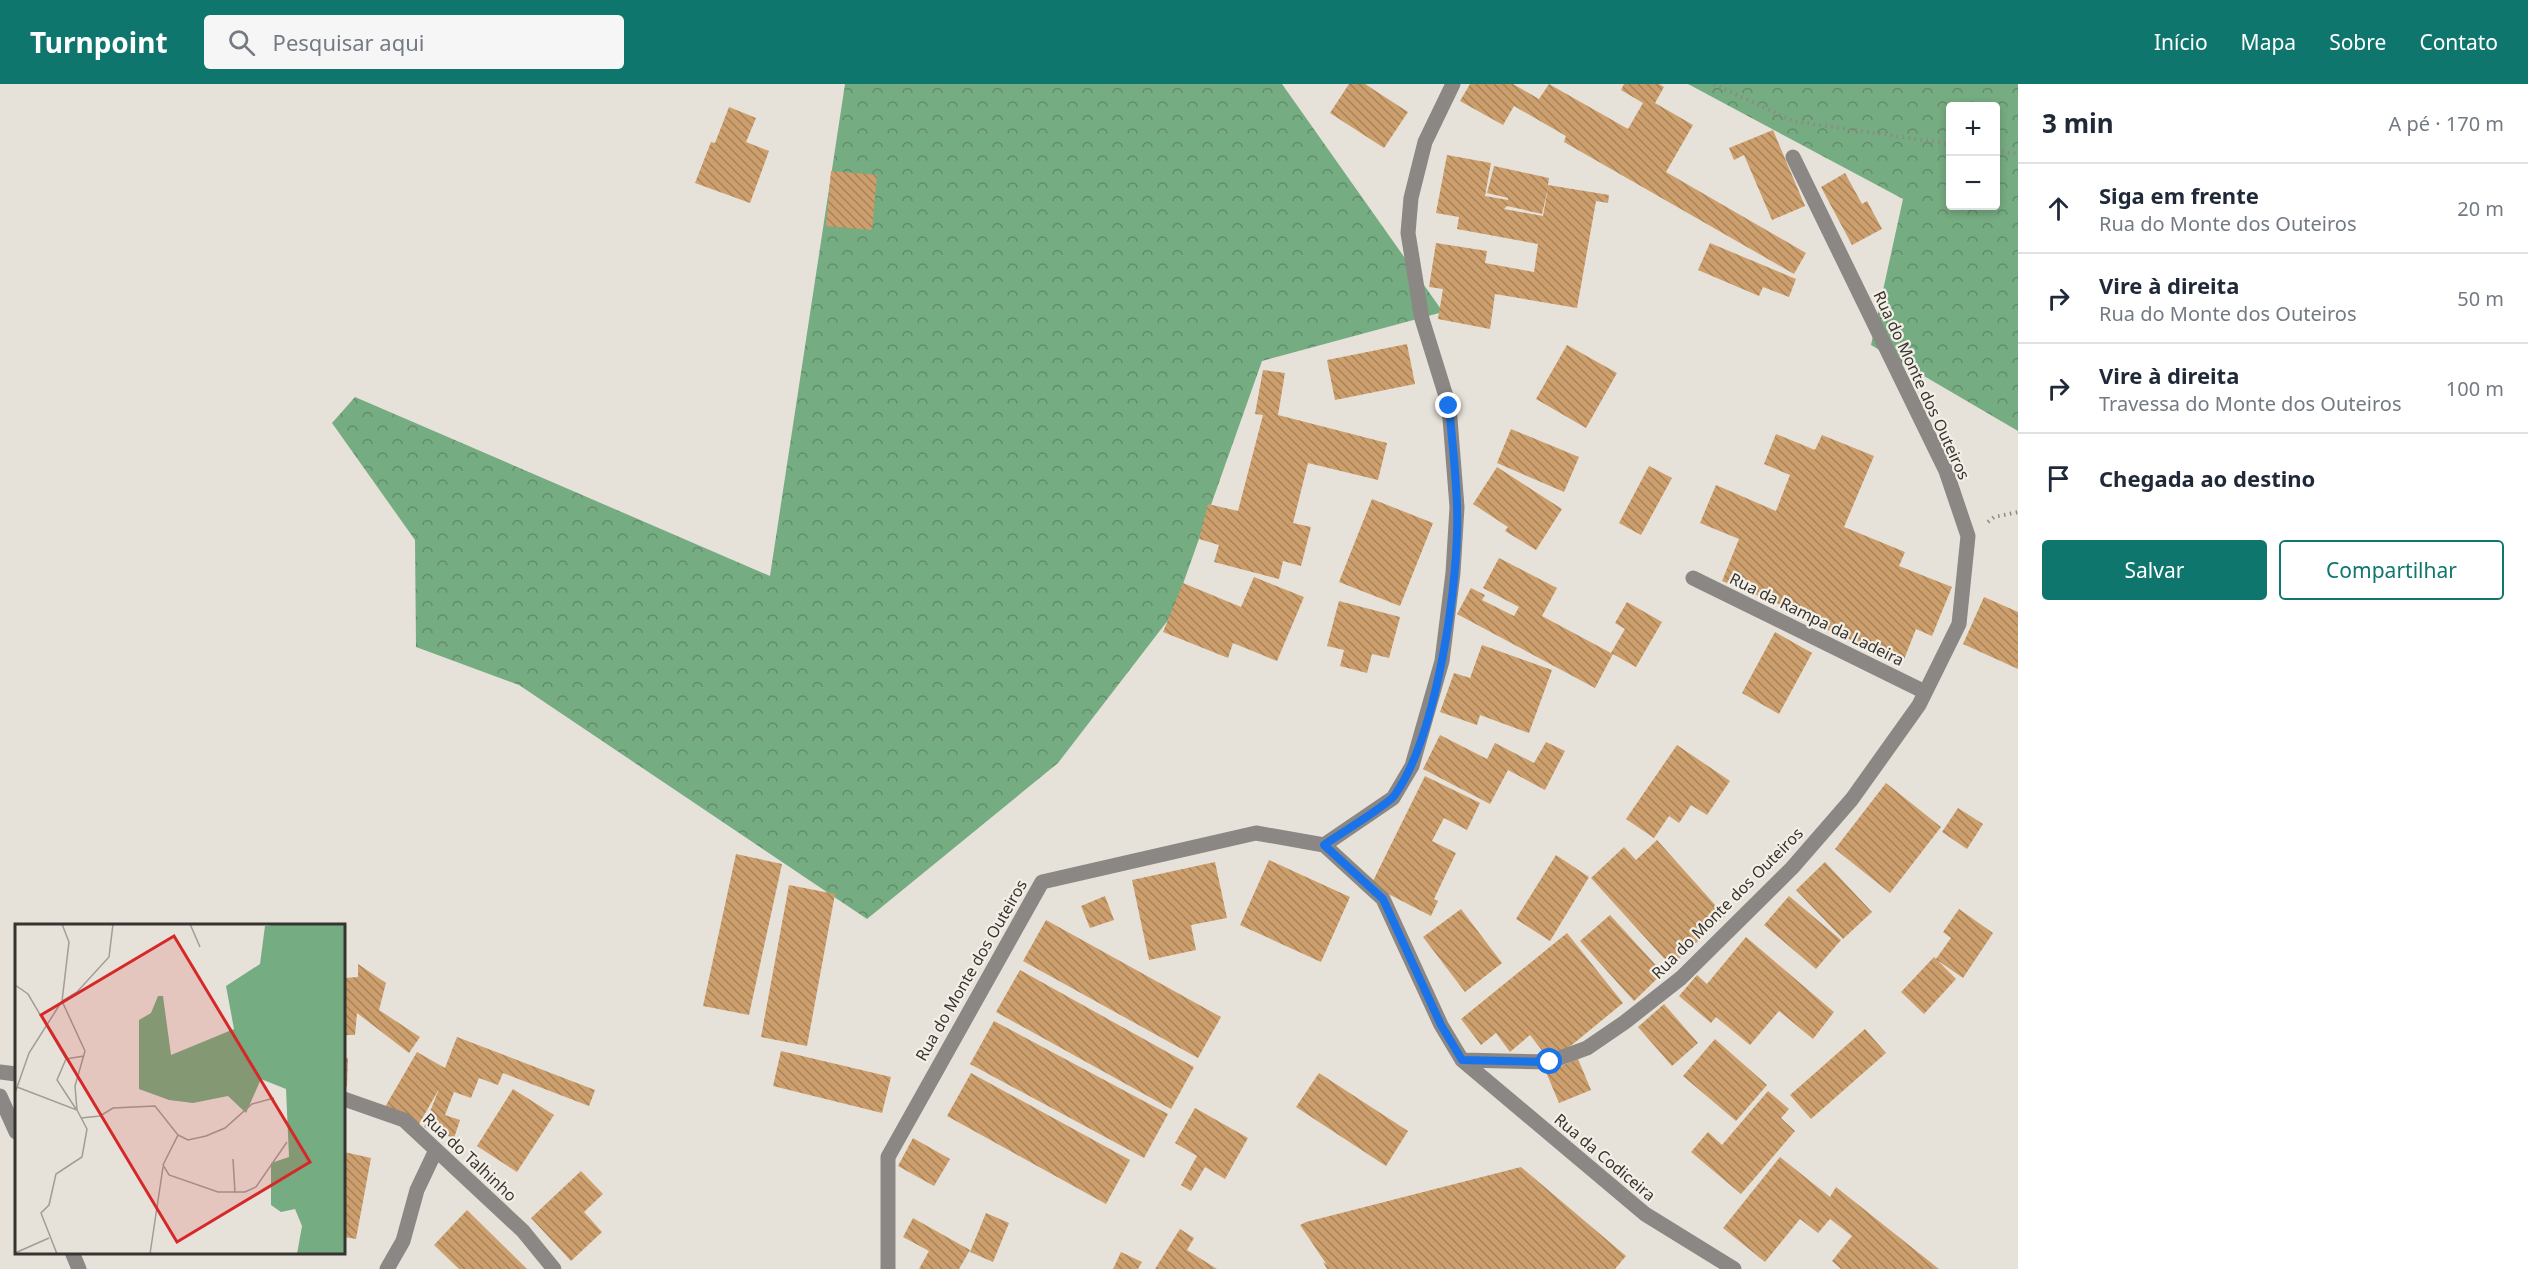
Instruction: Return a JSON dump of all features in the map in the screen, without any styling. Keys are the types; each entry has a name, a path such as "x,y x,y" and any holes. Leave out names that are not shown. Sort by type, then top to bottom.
{"street":[{"path":"1453,84 1425,142 1411,198 1408,233 1422,320 1449,406 1457,507 1454,573 1442,661 1412,766 1393,798 1324,845 1383,899 1441,1025 1462,1060"},
{"name":"Rua do Monte dos Outeiros","path":"1462,1060 1550,1062 1587,1048 1626,1022 1681,978 1792,868 1852,799 1919,705 1959,624 1968,536 1946,471 1793,157"},
{"name":"Rua da Rampa da Ladeira","path":"1693,578 1925,692"},
{"name":"Rua do Monte dos Outeiros","path":"888,1269 888,1157 897,1136 1042,882 1256,833 1324,845"},
{"name":"Rua da Codiceira","path":"1462,1060 1645,1214 1734,1269"},
{"path":"0,1072 15,1074"},
{"path":"0,1096 15,1130"},
{"name":"Rua do Talhinho","path":"345,1099 404,1120 523,1231 554,1269"},
{"path":"387,1269 403,1241 417,1190 436,1150"},
{"path":"73,1254 80,1269"}],"path":[{"path":"1714,84 1793,121 1946,143"},
{"path":"2000,152 2018,154"}],"green space":[{"path":"845,84 1282,84 1443,312 1262,361 1172,615 1058,763 867,919 519,685 416,647 415,540 332,423 355,397 770,576"},
{"path":"1688,84 2018,84 2018,431 1871,345 1903,199"}],"building":[{"path":"1349,84 1365,84 1408,112 1384,148 1330,113"},
{"path":"1470,84 1513,84 1539,99 1549,84 1628,129 1643,103 1621,90 1624,84 1659,84 1664,87 1655,103 1693,125 1666,172 1806,253 1794,274 1564,142 1566,136 1514,106 1503,125 1460,101"},
{"path":"729,107 756,118 746,142 769,151 750,203 695,183 711,142 715,143"},
{"path":"1773,130 1805,206 1772,220 1744,155 1734,160 1729,148"},
{"path":"1447,155 1491,163 1485,196 1508,200 1508,198 1487,193 1494,166 1549,178 1548,185 1609,195 1608,203 1596,201 1577,308 1495,294 1490,329 1438,319 1443,289 1429,287 1436,243 1487,251 1485,263 1534,272 1538,244 1457,229 1459,217 1436,213","holes":["1548,188 1543,216 1504,209 1507,206 1542,214"]},
{"path":"831,171 877,175 872,230 826,226"},
{"path":"1845,173 1862,204 1867,201 1882,229 1852,245 1821,187"},
{"path":"1710,243 1796,279 1789,297 1763,287 1759,296 1698,270"},
{"path":"1407,344 1415,384 1335,400 1327,360"},
{"path":"1567,345 1617,373 1586,428 1536,399"},
{"path":"1263,370 1285,373 1278,415 1387,443 1378,480 1308,463 1293,523 1311,527 1301,566 1283,561 1279,579 1214,562 1219,545 1199,539 1208,504 1238,511 1263,415 1255,414"},
{"path":"1511,429 1579,457 1564,492 1497,463"},
{"path":"1776,434 1815,450 1822,435 1874,456 1844,527 1905,552 1899,566 1952,587 1932,636 1916,629 1903,662 1806,621 1808,616 1722,581 1739,539 1700,523 1716,485 1776,511 1790,475 1764,464"},
{"path":"1649,466 1672,478 1641,535 1619,523"},
{"path":"1497,467 1562,509 1536,550 1505,531 1508,527 1473,504"},
{"path":"1372,499 1433,523 1400,606 1339,582"},
{"path":"1499,558 1557,588 1542,616 1611,653 1625,629 1615,623 1627,602 1662,622 1636,667 1613,654 1595,688 1457,614 1471,588 1485,595 1482,600 1514,616 1519,607 1483,588"},
{"path":"1254,577 1304,597 1277,661 1233,643 1228,658 1163,632 1183,583 1241,607"},
{"path":"1984,597 2018,612 2018,669 1963,644"},
{"path":"1339,601 1400,617 1389,658 1372,654 1367,673 1340,666 1344,650 1327,646"},
{"path":"1775,632 1812,653 1779,714 1742,693"},
{"path":"1482,645 1552,670 1529,733 1480,715 1477,725 1440,712 1454,673 1470,678"},
{"path":"1440,735 1487,759 1495,743 1534,763 1546,742 1565,751 1545,790 1508,770 1490,804 1423,769"},
{"path":"1677,745 1730,781 1707,815 1691,805 1679,823 1669,816 1654,838 1626,819"},
{"path":"1425,776 1480,803 1467,830 1444,818 1432,841 1456,853 1434,899 1438,901 1431,916 1371,885"},
{"path":"1886,783 1941,827 1890,893 1835,849"},
{"path":"1958,808 1983,824 1967,849 1942,832"},
{"path":"1657,840 1725,916 1671,966 1591,878 1624,847 1636,860"},
{"path":"736,854 782,864 749,1015 703,1006"},
{"path":"1556,855 1589,877 1550,941 1516,919"},
{"path":"1269,860 1350,897 1321,962 1240,925"},
{"path":"1215,862 1227,918 1191,925 1196,950 1149,960 1132,880"},
{"path":"1825,862 1872,912 1843,939 1796,890"},
{"path":"789,885 835,894 807,1046 761,1037"},
{"path":"1105,896 1114,920 1090,928 1081,906"},
{"path":"1789,896 1841,940 1816,969 1764,925"},
{"path":"1461,909 1502,963 1465,992 1423,937"},
{"path":"1959,909 1993,933 1963,978 1937,960 1956,979 1924,1014 1901,992 1934,957 1936,959 1951,938 1943,932"},
{"path":"1610,915 1663,973 1634,1001 1580,941"},
{"path":"1046,920 1221,1017 1198,1058 1023,961"},
{"path":"1567,933 1623,1003 1551,1062 1530,1035 1510,1052 1496,1033 1481,1045 1461,1019"},
{"path":"1746,937 1834,1012 1813,1039 1779,1011 1750,1045 1716,1017 1711,1023 1679,996 1697,975 1707,984"},
{"path":"358,964 386,983 379,1010 420,1037 409,1053 357,1013 355,1035 345,1035 345,978 358,977"},
{"path":"1020,970 1194,1067 1171,1109 996,1012"},
{"path":"1664,1004 1698,1043 1672,1066 1638,1027"},
{"path":"994,1021 1168,1114 1144,1158 970,1064"},
{"path":"1865,1029 1886,1053 1811,1119 1790,1095"},
{"path":"457,1037 595,1090 589,1106 503,1073 498,1085 479,1078 471,1098 454,1092 445,1115 460,1120 454,1138 424,1127 439,1089 418,1126 385,1107 417,1052 445,1068"},
{"path":"1715,1039 1767,1085 1736,1121 1683,1076"},
{"path":"781,1051 891,1077 882,1113 773,1086"},
{"path":"345,1058 348,1058 347,1087 345,1086"},
{"path":"1578,1059 1591,1090 1559,1103 1546,1072"},
{"path":"971,1073 1130,1160 1106,1204 947,1116"},
{"path":"1319,1073 1408,1131 1386,1166 1296,1107"},
{"path":"513,1089 554,1115 517,1172 477,1146"},
{"path":"1768,1091 1789,1109 1781,1118 1795,1131 1741,1194 1691,1152 1708,1132 1722,1145"},
{"path":"1195,1108 1248,1138 1225,1179 1205,1167 1191,1191 1181,1185 1197,1156 1175,1143"},
{"path":"913,1138 950,1159 934,1186 898,1166"},
{"path":"345,1152 371,1158 356,1239 345,1237"},
{"path":"1780,1157 1830,1197 1836,1187 1939,1269 1841,1269 1832,1261 1852,1236 1830,1219 1818,1233 1800,1219 1765,1262 1723,1228"},
{"path":"1521,1167 1626,1256 1615,1269 1327,1269 1323,1262 1327,1265 1300,1225 1306,1222"},
{"path":"581,1171 603,1194 584,1212 602,1232 571,1261 531,1218"},
{"path":"467,1210 527,1269 459,1269 434,1245"},
{"path":"986,1213 1009,1223 993,1262 970,1252"},
{"path":"913,1218 970,1250 959,1269 919,1269 929,1251 903,1237"},
{"path":"1180,1229 1194,1238 1187,1250 1217,1269 1155,1269"},
{"path":"1121,1252 1142,1262 1138,1269 1113,1269"}],"route":[{"path":"1449,406 1457,507 1454,573 1442,661 1425,726 1412,766 1393,798 1324,845 1383,899 1441,1025 1462,1060 1550,1062"}]}
